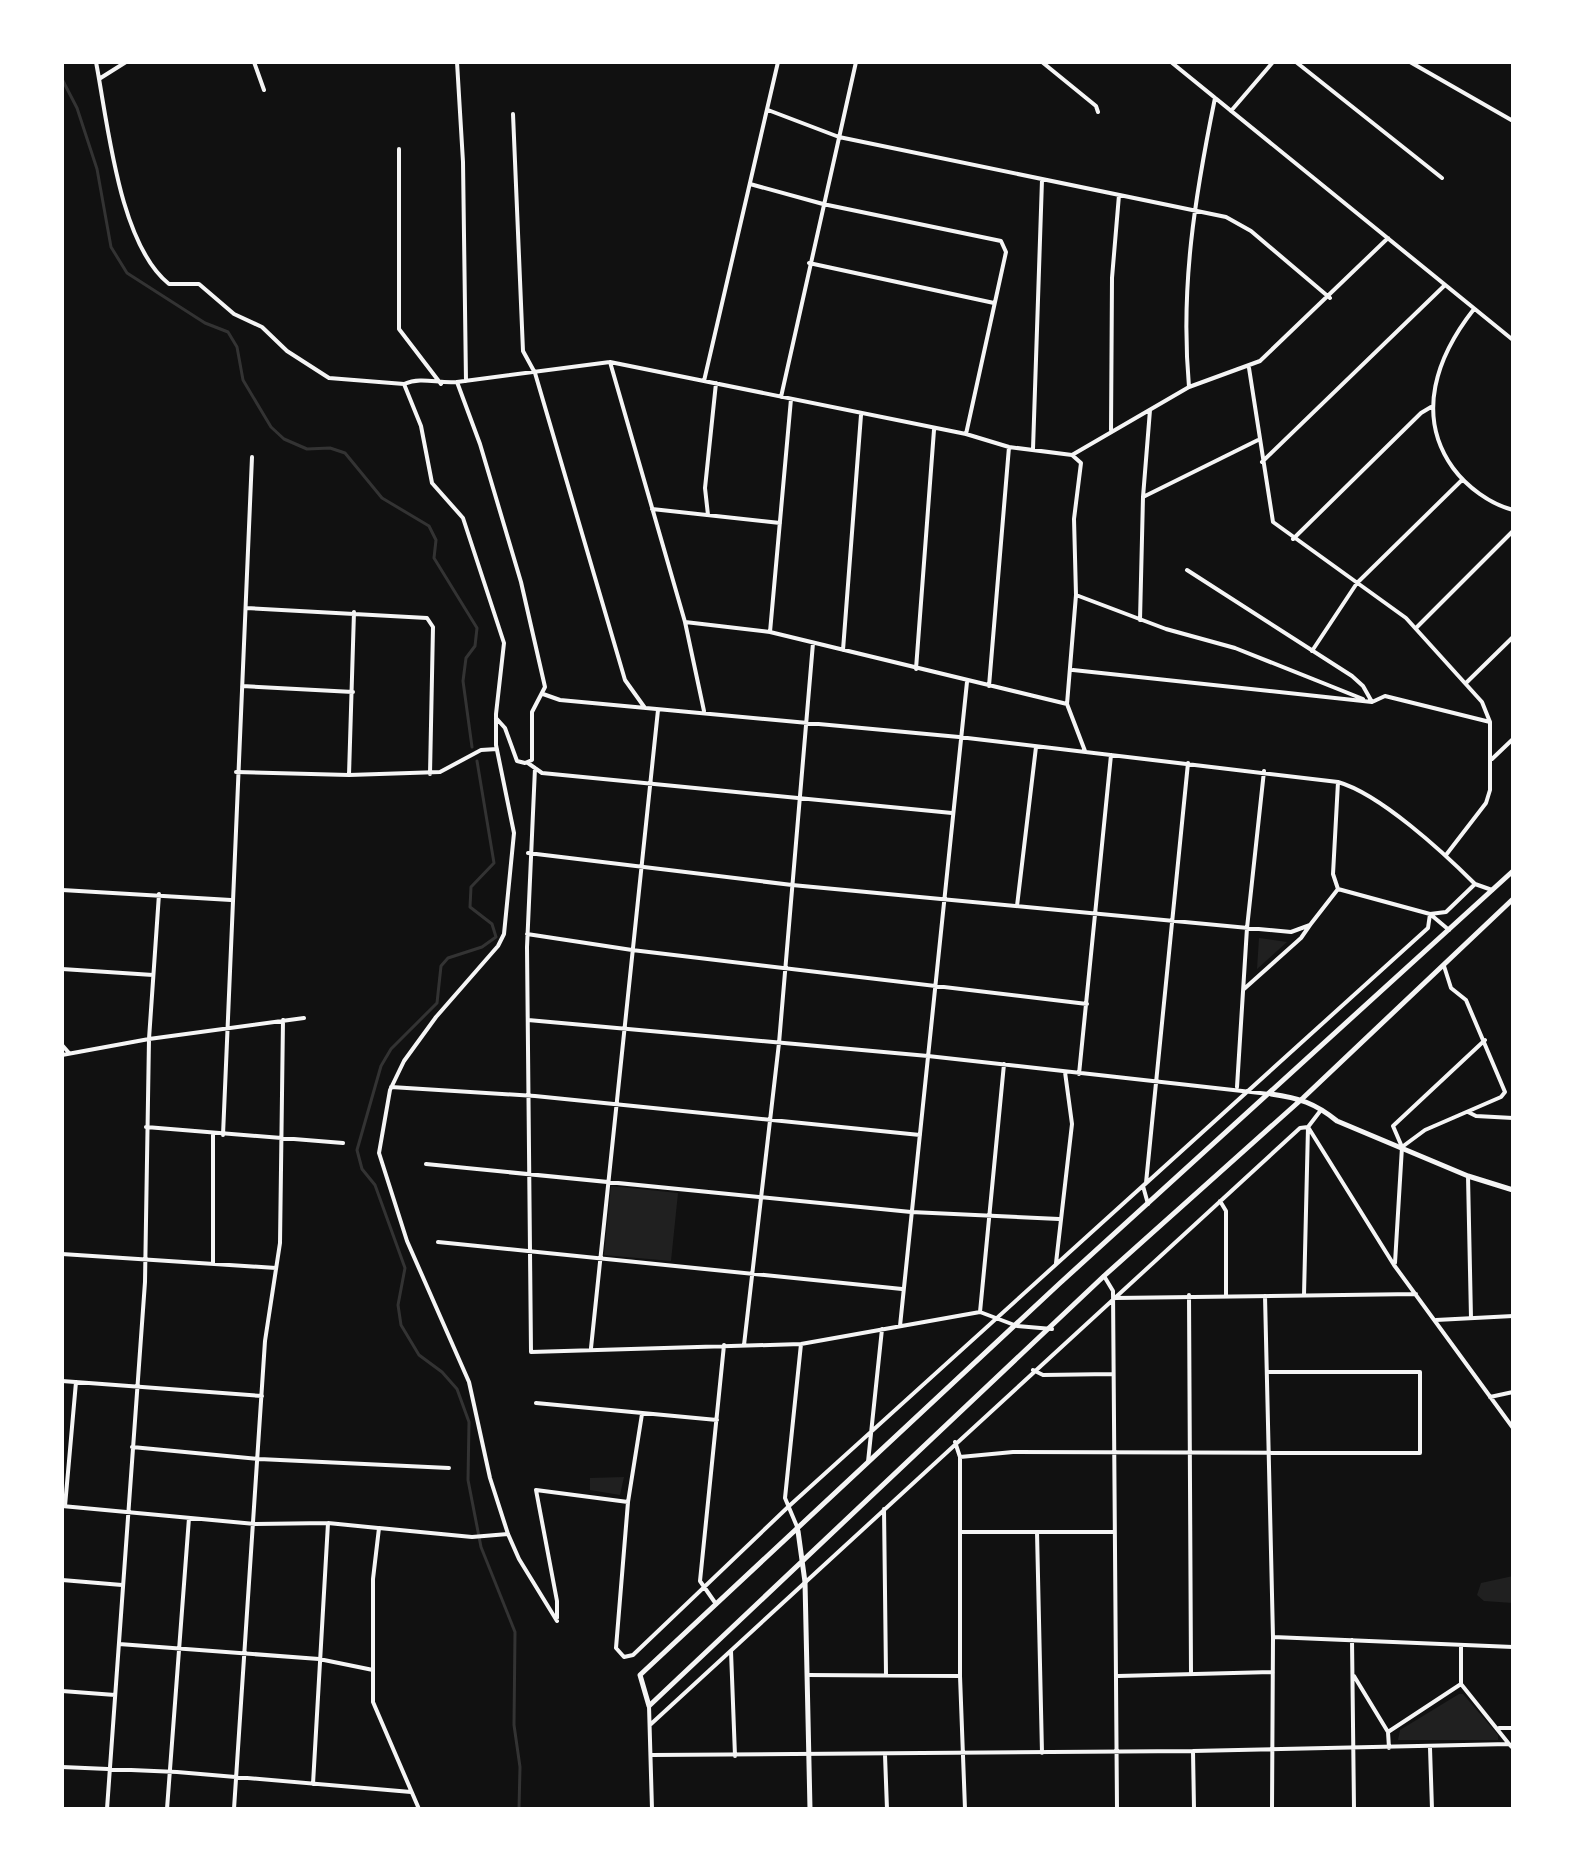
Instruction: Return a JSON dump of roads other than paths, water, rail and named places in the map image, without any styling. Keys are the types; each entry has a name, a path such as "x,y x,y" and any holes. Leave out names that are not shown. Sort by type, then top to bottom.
{"street":[{"path":"96,62 137,238 147,262 169,284 199,284 234,314 262,327 287,351 329,378 404,384 421,378 441,384 610,362 934,430 966,434 1009,447 1072,455 1081,463 1074,519 1076,595 1073,670 1067,704 1086,753"},
{"path":"99,79 126,62"},
{"path":"254,62 264,90"},
{"path":"457,62 463,162 466,381"},
{"path":"704,381 778,62"},
{"path":"781,397 856,62"},
{"path":"1042,62 1096,106 1098,112"},
{"path":"1171,62 1513,340"},
{"path":"1231,111 1273,62"},
{"path":"1296,62 1442,178"},
{"path":"1410,62 1513,121"},
{"path":"1189,387 1187,280 1192,209 1215,98"},
{"path":"768,110 839,137 1226,217 1244,227 1330,298"},
{"path":"513,114 523,351 535,373 625,680 645,708"},
{"path":"399,149 399,329 441,384"},
{"path":"1033,450 1042,180"},
{"path":"750,184 823,204 996,237 1005,247 966,434"},
{"path":"1111,430 1112,278 1119,195"},
{"path":"1072,455 1189,387 1249,368 1330,298 1388,238"},
{"path":"809,263 994,303"},
{"path":"1262,462 1445,286"},
{"path":"1474,309 1445,352 1431,407 1440,447 1462,480 1486,498 1513,510"},
{"path":"610,362 685,622 704,711"},
{"path":"1249,368 1273,522 1417,627 1482,702 1490,722 1492,759 1486,803 1446,855"},
{"path":"457,382 480,444 521,582 545,687 532,712 534,752 527,762"},
{"path":"708,515 705,488 716,383"},
{"path":"404,384 421,426 432,483 463,518 502,634 504,655 496,718 497,749 514,833 504,934 498,946 428,1028 404,1061 391,1087 380,1141 385,1179 434,1308 469,1382 490,1478 508,1534 519,1559 557,1621 557,1601 536,1490 628,1502"},
{"path":"770,632 791,399"},
{"path":"1293,539 1421,413 1431,407"},
{"path":"1140,620 1143,497 1150,410"},
{"path":"843,650 861,415"},
{"path":"916,669 934,430"},
{"path":"1143,497 1258,440"},
{"path":"989,686 1009,447"},
{"path":"223,1135 236,772 252,457"},
{"path":"1312,651 1357,583 1462,480"},
{"path":"652,509 780,523"},
{"path":"1417,627 1513,531"},
{"path":"1187,570 1352,676 1363,686 1372,702"},
{"path":"1076,595 1140,620 1235,648 1365,700"},
{"path":"246,608 422,616 433,627 430,774"},
{"path":"349,775 354,612"},
{"path":"685,622 770,632 1067,704"},
{"path":"1466,683 1513,637"},
{"path":"744,1345 779,1043 813,643"},
{"path":"1073,670 1372,702 1385,696 1490,722"},
{"path":"900,1326 967,682"},
{"path":"242,686 353,692"},
{"path":"543,694 560,700 959,737 1338,782 1357,787 1446,855 1475,884 1493,890"},
{"path":"591,1348 658,710"},
{"path":"496,718 505,728 517,761 527,762 542,773 952,813"},
{"path":"1492,759 1513,739"},
{"path":"1017,906 1036,747"},
{"path":"236,772 430,774 481,750 497,749"},
{"path":"1079,1074 1111,755"},
{"path":"1148,1204 1143,1186 1150,1168 1155,1081 1188,763"},
{"path":"535,768 528,853 527,934 531,1352 801,1344 980,1312 993,1314 1017,1326 1052,1329"},
{"path":"1237,1088 1247,928 1264,771"},
{"path":"1338,782 1333,874 1338,889"},
{"path":"528,853 639,869 792,885 1247,928 1291,932 1310,925"},
{"path":"652,1809 651,1724 640,1675 1513,871"},
{"path":"1338,889 1430,914 1446,912 1475,884"},
{"path":"1244,989 1301,938 1338,889"},
{"path":"62,890 231,900"},
{"path":"107,1809 146,1259 149,1039 159,894"},
{"path":"649,1706 1052,1329 1104,1276 1303,1098 1513,899"},
{"path":"1430,914 1449,930"},
{"path":"642,1414 628,1502 616,1648 624,1657 633,1655 788,1507 1428,928 1430,914"},
{"path":"527,934 632,950 1087,1004"},
{"path":"1402,1147 1425,1130 1505,1092 1466,1000 1451,988 1444,965"},
{"path":"62,969 153,975"},
{"path":"62,1055 227,1027 304,1018"},
{"path":"234,1809 265,1341 276,1268 283,1020"},
{"path":"528,1020 928,1056 1237,1088 1303,1098 1323,1108 1337,1121 1468,1176 1513,1190"},
{"path":"1394,1265 1398,1255 1402,1147 1393,1126 1485,1040"},
{"path":"62,1045 69,1053"},
{"path":"980,1312 1004,1064"},
{"path":"1056,1263 1072,1124 1065,1072"},
{"path":"391,1087 528,1096 920,1135"},
{"path":"1304,1295 1308,1127 1323,1108"},
{"path":"1467,1112 1476,1116 1513,1118"},
{"path":"146,1127 343,1143"},
{"path":"651,1724 1112,1298 1300,1128 1308,1127"},
{"path":"1308,1127 1394,1265 1513,1428"},
{"path":"213,1134 213,1264"},
{"path":"426,1164 911,1212 1059,1219"},
{"path":"1468,1176 1471,1318"},
{"path":"1220,1201 1226,1211 1226,1296"},
{"path":"438,1242 902,1289"},
{"path":"62,1254 276,1268"},
{"path":"1104,1276 1113,1291 1117,1809"},
{"path":"1112,1298 1416,1294"},
{"path":"1189,1295 1191,1673"},
{"path":"1265,1296 1273,1637 1272,1809"},
{"path":"1436,1320 1513,1316"},
{"path":"867,1464 882,1329"},
{"path":"801,1344 786,1486 788,1507 798,1529 805,1582 810,1809"},
{"path":"717,1604 702,1588 700,1576 724,1345"},
{"path":"1033,1370 1043,1375 1112,1374"},
{"path":"960,1457 1013,1452 1189,1455 1420,1453 1420,1372 1267,1372"},
{"path":"62,1381 262,1396"},
{"path":"76,1382 63,1506 255,1524 328,1523 472,1537 508,1534"},
{"path":"1490,1397 1513,1392"},
{"path":"536,1403 717,1420"},
{"path":"955,1442 960,1457 960,1676 965,1809"},
{"path":"132,1447 259,1459 449,1468"},
{"path":"884,1509 886,1674"},
{"path":"167,1809 189,1518"},
{"path":"313,1784 328,1523"},
{"path":"379,1528 373,1567 373,1702 419,1809"},
{"path":"961,1532 1114,1532"},
{"path":"1037,1532 1042,1753"},
{"path":"62,1580 122,1585"},
{"path":"1273,1637 1513,1647"},
{"path":"1352,1640 1354,1809"},
{"path":"119,1644 319,1659 373,1670"},
{"path":"1461,1647 1461,1684 1511,1746"},
{"path":"731,1650 735,1756"},
{"path":"1118,1676 1273,1672"},
{"path":"808,1675 960,1676"},
{"path":"1353,1675 1388,1732 1389,1749"},
{"path":"1388,1732 1461,1684"},
{"path":"62,1691 115,1695"},
{"path":"1499,1728 1513,1728"},
{"path":"652,1755 885,1755 1511,1746"},
{"path":"1430,1748 1432,1809"},
{"path":"1193,1751 1194,1809"},
{"path":"885,1755 887,1809"},
{"path":"62,1767 170,1772 412,1792"}],"waterway":[{"path":"62,79 77,108 97,169 111,247 127,273 205,323 228,332 237,347 243,380 271,427 284,439 307,449 330,448 345,453 382,498 429,526 436,540 434,558 477,628 475,646 466,658 463,681 472,747"},
{"path":"477,761 494,863 471,887 470,907 492,924 496,937 482,947 448,958 441,966 437,1003 391,1049 381,1066 357,1150 362,1169 375,1185 405,1268 398,1305 401,1325 419,1355 442,1372 457,1389 469,1422 468,1480 481,1547 515,1632 514,1725 520,1767 519,1809"}]}
